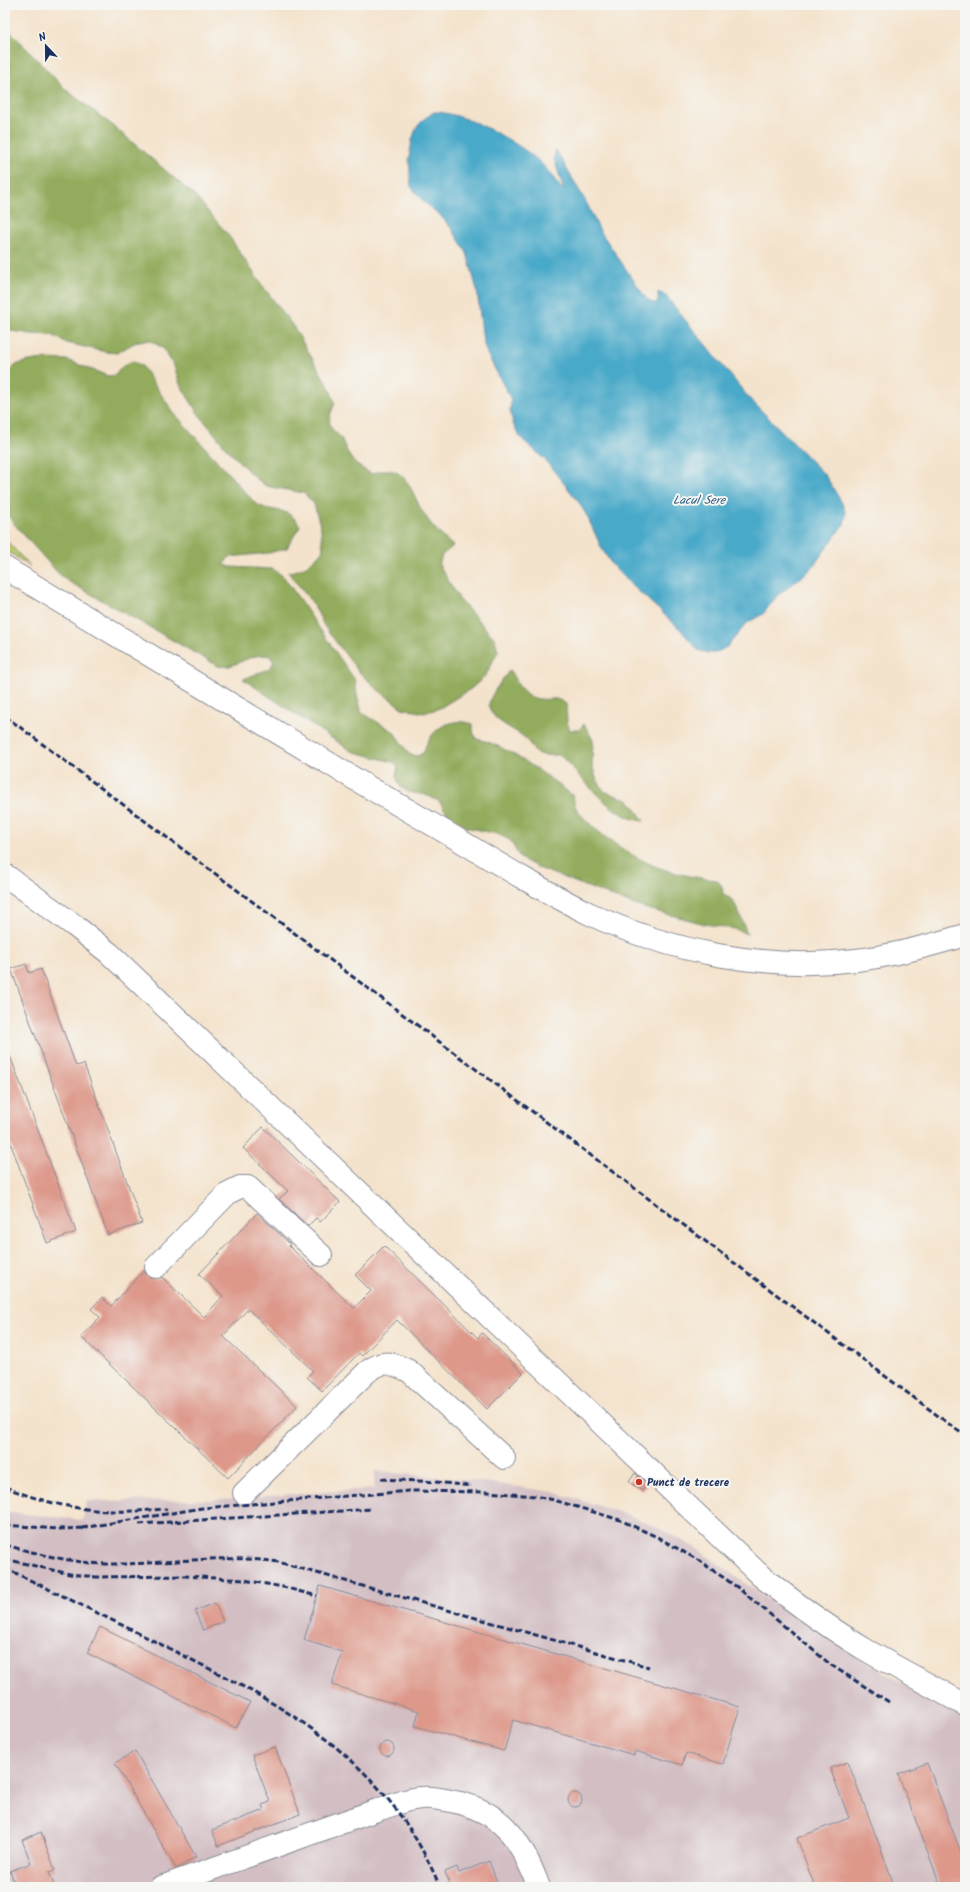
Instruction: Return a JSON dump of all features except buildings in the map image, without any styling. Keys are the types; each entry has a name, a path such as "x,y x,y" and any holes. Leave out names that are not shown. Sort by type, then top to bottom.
{"street":[{"path":"5,568 379,794 546,891 592,915 630,930 670,943 708,952 748,959 785,962 855,960 893,954 965,935"},
{"path":"5,875 75,926 109,953 761,1576 824,1623 867,1650 965,1705"},
{"path":"156,1267 228,1193 240,1187 248,1188 321,1255"},
{"path":"244,1493 367,1372 376,1365 390,1362 409,1371 504,1458"},
{"path":"161,1887 380,1809 405,1801 421,1798 447,1800 466,1804 482,1810 495,1818 509,1830 521,1846 529,1860 539,1887"}],"shaded area":[{"path":"375,1471 470,1480 554,1492 631,1516 661,1529 696,1548 773,1603 838,1645 965,1720 965,1887 5,1887 5,1512 83,1520 86,1501 204,1500 374,1489"}],"green space":[{"path":"5,26 66,90 112,125 193,194 229,236 259,281 293,326 329,387 335,403 330,415 330,424 341,438 352,460 359,467 372,474 390,470 401,475 409,484 422,511 429,521 453,546 442,555 439,565 460,600 495,639 498,651 486,675 472,688 440,708 424,713 402,708 377,689 358,671 324,626 314,605 288,572 303,568 315,559 323,550 321,529 314,504 304,493 266,486 253,476 227,449 197,412 180,384 174,366 163,348 149,340 134,343 117,353 106,352 67,343 52,335 31,334 5,330"},
{"path":"44,359 67,360 108,376 116,375 123,366 133,361 142,366 173,412 255,503 268,509 285,512 295,519 300,526 287,548 269,553 229,557 224,564 230,567 273,569 284,577 355,680 362,713 393,731 410,755 418,756 424,752 431,737 442,726 457,722 473,724 473,731 476,739 487,742 513,754 553,780 573,796 574,804 583,817 615,844 652,865 669,871 717,880 722,886 723,894 732,900 735,905 748,934 735,929 705,924 640,907 541,869 520,858 510,840 497,834 466,827 447,813 439,801 426,795 408,792 400,786 396,776 398,767 393,762 351,751 243,679 269,669 274,662 270,656 256,656 225,667 218,666 66,580 56,571 15,525 5,511 5,373 16,365"},
{"path":"5,539 30,566 5,550"},
{"path":"510,670 521,689 529,696 540,699 556,699 566,704 567,722 570,730 579,730 584,724 593,740 592,765 596,778 604,791 630,801 644,821 632,819 609,805 598,796 560,755 544,755 537,753 525,738 503,724 494,716 490,711 489,705 491,697"}],"water":[{"name":"Lacul Sere","path":"434,112 459,116 473,121 513,142 538,161 564,191 554,158 556,150 586,202 600,231 645,297 652,303 658,303 658,292 665,295 749,398 825,475 842,503 846,514 844,524 811,569 777,596 763,614 747,623 727,647 715,653 707,653 698,650 680,629 624,578 612,565 602,549 587,516 578,501 545,460 520,437 513,424 510,410 511,399 487,354 483,341 477,290 467,253 452,229 411,187 409,159 412,140 416,128 424,119"}],"railway":[{"path":"5,716 965,1436"},
{"path":"381,1479 436,1482 471,1486"},
{"path":"5,1487 31,1497 84,1509 119,1511 167,1509"},
{"path":"82,1528 202,1508 409,1491 489,1492 535,1496 554,1500 620,1520 657,1537 698,1560 737,1587 831,1665 889,1702"},
{"path":"139,1524 372,1509"},
{"path":"5,1525 58,1529 87,1528"},
{"path":"5,1545 56,1558 107,1564 213,1559 278,1562 649,1667"},
{"path":"5,1559 70,1574 96,1577 186,1576 244,1580 283,1587 317,1596"},
{"path":"5,1568 212,1670 253,1692 292,1716 328,1741 362,1770 391,1804 418,1842 440,1887"}],"place":[{"name":"Punct de trecere","path":"639,1482"}]}
